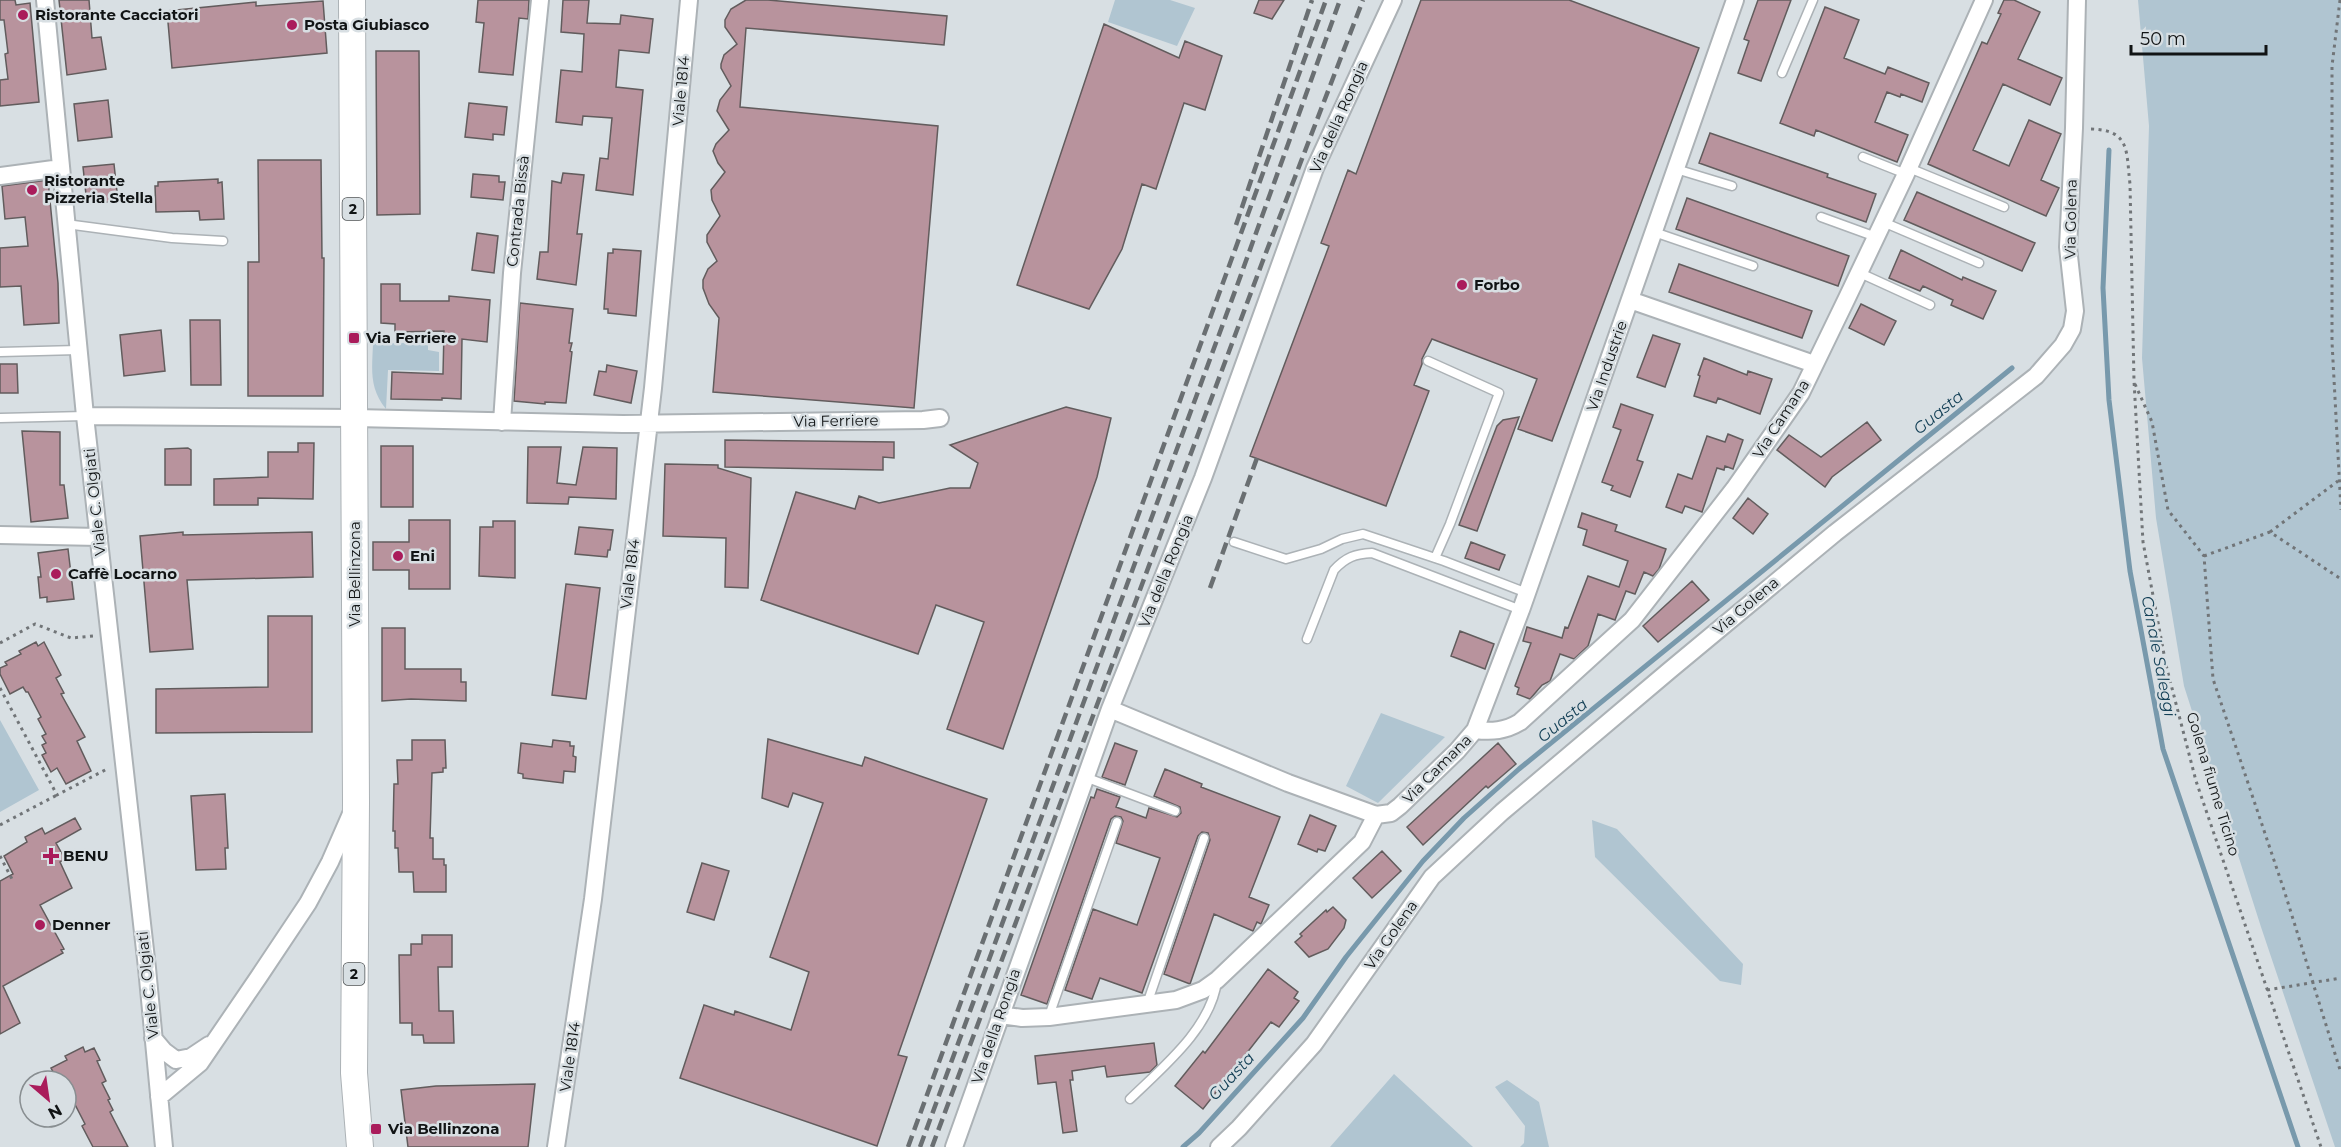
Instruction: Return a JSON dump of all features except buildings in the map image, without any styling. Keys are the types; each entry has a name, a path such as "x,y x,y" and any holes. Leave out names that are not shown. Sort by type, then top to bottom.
{"main road":[{"name":"Via Bellinzona","path":"352,0 356,802 354,1062 360,1147"}],"street":[{"name":"Viale C. Olgiati","path":"45,0 78,350 164,1147"},
{"name":"Contrada Bissà","path":"502,422 512,273 540,0"},
{"name":"Viale 1814","path":"556,1147 593,899 655,376 689,0"},
{"name":"Via della Rongia","path":"954,1147 1110,709 1203,478 1315,168 1393,0"},
{"name":"Via Industrie","path":"1475,730 1521,610 1735,0"},
{"name":"Via Camana","path":"1377,815 1391,813 1400,806 1457,751 1475,730 1494,731 1512,727 1520,722 1616,637 1632,620 1734,489 1801,393 1908,171 1984,0"},
{"name":"Via Golena","path":"1219,1147 1239,1128 1314,1044 1432,877 1502,812 1679,662 1835,533 2036,376 2056,356 2072,329 2075,311 2068,247 2074,128 2075,0"},
{"path":"0,176 61,168"},
{"name":"Via Camana","path":"1630,300 1814,363"},
{"name":"Via Ferriere","path":"85,416 355,418 648,424 940,418"},
{"path":"0,536 99,537"},
{"path":"1000,1015 1022,1018 1049,1017 1190,996 1217,980 1362,842 1377,815 1288,783 1110,709"},
{"path":"159,1097 200,1063 308,903 356,802"},
{"path":"153,1038 176,1060 191,1057 217,1039"}],"lane":[{"path":"1782,73 1813,0"},
{"path":"1863,157 1908,171 2004,207"},
{"path":"1676,169 1732,186"},
{"path":"1821,217 1880,229 1979,262"},
{"path":"66,224 172,238 223,241"},
{"path":"1654,232 1753,266"},
{"path":"1860,273 1930,305"},
{"path":"0,352 78,350"},
{"path":"1428,361 1499,393 1435,558"},
{"path":"0,418 85,416"},
{"path":"1234,542 1286,559 1322,549 1342,538 1363,534 1527,593"},
{"path":"1307,639 1334,570 1341,562 1358,554 1372,553 1521,610"},
{"path":"1085,777 1175,811"},
{"path":"1049,1017 1117,822"},
{"path":"1147,1004 1204,838"},
{"path":"1130,1099 1202,1023 1215,996 1217,980"}],"path":[{"path":"2340,0 2332,66 2332,342 2341,510"},
{"name":"Golena fiume Ticino","path":"2074,128 2105,129 2114,132 2121,139 2126,156 2130,184 2134,381 2143,542 2166,665 2196,781 2320,1147"},
{"path":"2134,381 2152,422 2168,510 2204,556 2213,680 2253,793 2341,1072"},
{"path":"2204,556 2270,532 2338,481"},
{"path":"2270,532 2341,579"},
{"path":"0,643 35,624 71,638 110,635"},
{"path":"0,689 57,795"},
{"path":"0,825 123,761"},
{"path":"0,856 13,881"},
{"path":"2267,990 2341,978"}],"shaded area":[{"path":"1115,0 1170,0 1195,8 1177,46 1108,22"},
{"path":"2138,0 2341,0 2341,1147 2335,1147 2261,927 2184,686 2156,518 2142,358 2149,126"},
{"path":"428,342 428,350 439,352 439,371 388,370 386,409 374,386 373,344"},
{"path":"1381,713 1445,737 1378,803 1346,786"},
{"path":"0,720 39,790 0,812"},
{"path":"1592,820 1617,829 1743,964 1741,985 1720,981 1595,857"},
{"path":"1394,1074 1473,1147 1330,1147"},
{"path":"1507,1080 1539,1102 1549,1147 1520,1147 1524,1143 1525,1126 1495,1087"}],"waterway":[{"name":"Canale Saleggi","path":"2109,150 2103,288 2109,400 2130,571 2163,749 2298,1147"},
{"name":"Guasta","path":"1183,1147 1199,1133 1303,1018 1346,957 1423,861 1464,818 1519,769 2012,368"}],"railway":[{"path":"1236,225 1312,0"},
{"path":"908,1147 1326,0"},
{"path":"920,1147 1340,0"},
{"path":"932,1147 1262,263 1363,0"},
{"path":"1210,588 1257,458"}],"place":[{"name":"Ristorante Cacciatori","path":"23,15"},
{"name":"Posta Giubiasco","path":"292,25"},
{"name":"Ristorante Pizzeria Stella","path":"32,190"},
{"name":"Forbo","path":"1462,285"},
{"name":"Via Ferriere","path":"354,338"},
{"name":"Eni","path":"398,556"},
{"name":"Caffè Locarno","path":"56,574"},
{"name":"BENU","path":"51,856"},
{"name":"Denner","path":"40,925"},
{"name":"Via Bellinzona","path":"376,1129"}]}
